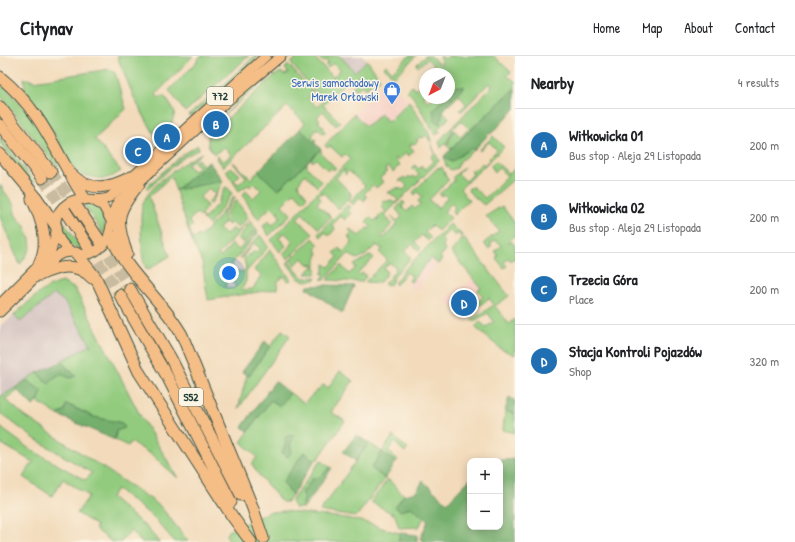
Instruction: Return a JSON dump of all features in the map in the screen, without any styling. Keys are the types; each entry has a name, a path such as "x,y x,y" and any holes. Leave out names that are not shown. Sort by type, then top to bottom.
{"highway":[{"path":"0,77 19,94 35,113 49,134 84,201 100,241"},
{"path":"0,107 51,172"},
{"path":"0,125 42,178"},
{"path":"0,154 41,204 56,228"},
{"path":"66,168 82,183 96,187 112,186 135,181"},
{"path":"129,264 119,232 118,219 135,181"},
{"path":"23,183 37,210 44,234 45,249 39,270 74,267 86,272 99,287"},
{"path":"65,211 89,248"},
{"path":"111,230 129,264 169,314 182,335 264,540"},
{"path":"74,253 87,265 139,372 252,542"},
{"name":"S52","path":"130,289 170,357 250,507"},
{"name":"S52","path":"120,295 168,378 235,515"}],"main road":[{"name":"772","path":"0,304 59,254 90,254 98,250 107,242 111,230 112,215 116,204 135,181 266,56"},
{"name":"772","path":"192,128 281,56"},
{"name":"772","path":"0,312 39,270 52,250 58,215 66,205 73,201 105,200 135,181"},
{"path":"84,201 99,204 106,210 111,230"},
{"path":"56,228 60,242 74,253"}],"shaded area":[{"path":"340,56 363,56 367,60 355,72"},
{"path":"384,83 392,84 409,101 374,135 354,114"},
{"path":"431,258 438,264 416,289 408,288 416,273"},
{"path":"474,278 481,288 469,296 476,308 464,316 443,300"},
{"path":"55,294 64,301 91,345 37,373 0,397 0,326 14,315 20,322"}],"green space":[{"path":"117,56 193,56 156,94 159,98 162,96 166,98 175,112 171,126 157,139 135,100"},
{"path":"200,56 249,56 185,112 169,90 195,64"},
{"path":"255,56 259,56 193,115 188,116"},
{"path":"288,56 292,56 221,118 251,88"},
{"path":"299,56 313,56 333,77 340,70 333,63 328,68 326,65 328,63 326,60 323,62 317,56 340,56 355,72 367,60 380,79 378,81 375,79 366,89 362,85 356,90 353,86 356,82 354,80 350,84 346,81 323,105 340,122 336,126 323,111 317,117 320,120 318,122 324,127 323,129 326,132 324,134 317,128 312,136 316,140 314,143 300,129 305,123 287,106 223,167 216,157 218,156 223,162 231,155 225,147 214,154 208,145 208,136 274,76 281,72 285,75 288,73 285,68 289,65 313,93 308,98 317,107 324,100 312,89 291,63"},
{"path":"409,56 416,56 394,77 384,67 386,65 392,72"},
{"path":"425,56 431,56 440,65 442,62 440,58 441,56 445,59 448,56 494,56 511,72 507,76 515,81 515,88 470,130 461,121 455,127 453,126 492,86 489,83 462,111 460,110 466,104 459,95 455,99 455,89 457,86 455,88 455,68 436,68 427,59 418,67 416,65"},
{"path":"110,69 115,73 126,109 95,139 121,171 113,176 103,179 82,175 70,165 58,140 25,91 24,78 34,81"},
{"path":"0,82 34,119 59,166 57,167 0,95"},
{"path":"419,85 419,104 438,104 433,109 435,117 446,104 450,104 443,111 449,118 438,129 440,132 436,135 413,97 407,91 412,86 415,89"},
{"path":"457,86 464,87 455,96 455,88"},
{"path":"515,88 515,109 491,134 490,133 474,150 471,148 451,162 444,156"},
{"path":"409,101 429,133 431,142 426,135 423,138 419,137 417,139 418,141 414,144 412,143 410,146 414,151 409,156 406,153 398,160 396,158 395,160 400,165 393,172 387,167 385,170 387,172 380,178 383,182 376,188 373,185 364,194 367,197 364,201 360,197 353,205 350,202 365,186 349,171 345,175 345,169 336,178 350,192 351,197 340,208 337,208 323,192 318,196 321,199 317,204 331,217 319,229 302,213 297,219 313,234 288,259 283,254 292,244 292,240 284,232 279,238 286,246 280,252 271,240 350,159 345,154 342,157 330,146 327,148 325,145 354,114 366,126 381,114 388,122"},
{"path":"438,104 448,104 442,110 443,112 440,124 434,121 433,109"},
{"path":"452,127 453,129 446,145 445,144 441,148 439,141"},
{"path":"300,129 321,149 278,190 258,171"},
{"path":"454,130 461,137 467,130 469,131 451,149 447,146"},
{"path":"493,136 504,147 460,189 469,200 454,215 452,212 455,207 451,203 444,212 451,218 438,231 432,225 425,232 431,238 428,241 422,235 415,242 421,248 419,251 412,244 405,251 411,258 395,275 390,285 384,284 395,271 396,267 389,263 384,268 387,273 379,283 365,282 387,260 379,252 383,249 376,245 366,255 357,259 348,254 324,280 321,279 324,277 324,274 321,273 324,273 324,264 329,267 338,257 334,253 339,248 343,252 352,242 348,236 352,233 349,230 350,229 359,236 367,228 369,229 371,227 366,222 370,217 374,221 377,219 378,220 378,217 382,213 384,214 386,212 381,207 385,200 387,202 389,200 395,203 398,200 390,193 387,193 397,188 404,190 407,186 402,181 399,181 404,177 406,179 409,176 411,178 413,176 416,178 419,175 414,169 411,169 415,165 419,169 422,166 425,170 434,161 431,157 435,153 431,144 439,161 386,214 386,217 392,224 382,236 384,238 397,224 391,216 397,221 402,217 396,209 403,201 405,204 402,207 407,212 412,206 415,209 420,204 418,201 422,197 418,192 415,195 413,192 438,167 439,169 442,167 447,179 449,180 429,200 438,208 447,198 444,194 441,196 439,194 454,181 453,177 464,167 458,174 466,181 473,174 471,170 477,169 482,163 484,165 497,150 489,142 480,151 479,150"},
{"path":"0,137 35,183 32,185 0,143"},
{"path":"198,145 199,149 181,159 148,189 146,187 181,156"},
{"path":"471,148 474,150 460,161 457,168 451,170 446,166 444,156 451,162"},
{"path":"321,149 321,153 336,168 334,170 331,168 328,171 316,159 313,162 311,159"},
{"path":"202,153 187,165 194,171 199,167 194,162 198,159 202,165 209,162 177,189 223,181 211,204 208,203 215,195 209,188 200,197 207,206 201,215 204,219 218,203 225,187 228,188 232,194 209,225 197,213 189,221 193,225 189,229 193,240 198,235 200,237 217,219 234,196 235,198 224,213 225,222 219,229 226,235 232,228 237,232 250,220 218,255 221,257 232,244 239,250 257,230 258,233 231,264 233,268 225,287 234,289 236,285 233,284 235,277 232,276 238,270 241,272 244,271 246,268 244,259 249,254 250,256 255,250 257,252 260,248 253,243 243,257 240,259 240,257 260,235 268,247 246,272 246,281 242,289 246,291 249,288 252,290 261,275 254,270 270,250 291,280 288,281 284,276 278,281 277,289 208,300 202,262 193,244 171,176 149,197 170,256 147,270 142,253 141,211 143,203 160,181"},
{"path":"495,161 509,174 515,168 515,178 484,205 468,191 469,188 473,187 485,198 507,176 499,168 495,172 491,166"},
{"path":"209,162 223,181 176,190"},
{"path":"233,162 251,179 258,171 278,190 307,163 307,167 322,182 317,187 305,174 298,184 307,197 303,201 295,192 282,205 291,214 269,236 263,226 268,221 273,225 280,217 277,212 279,211 276,212 271,207 258,219 242,195 246,191 253,198 261,190 254,183 250,187 248,185 239,191 226,171 231,167 240,175 234,181 239,184 246,177"},
{"path":"0,185 14,205 15,214 24,224 30,239 31,248 20,265 0,217"},
{"path":"236,200 248,217 238,228 231,222 229,225 225,222 227,219 226,214"},
{"path":"83,203 94,206 102,212 105,222 103,234"},
{"path":"347,205 350,207 348,210 351,213 345,220 341,216 332,225 335,229 329,236 325,232 321,237 318,234"},
{"path":"502,206 515,223 515,236 508,241 509,243 511,241 515,245 515,260 514,258 511,261 508,258 504,262 507,266 504,268 496,258 498,255 495,251 501,246 496,240 490,244 492,246 488,249 484,243 499,231 486,216"},
{"path":"61,218 82,249 76,248 65,238 61,228"},
{"path":"251,222 256,229 243,243 238,238"},
{"path":"450,224 462,235 461,237 457,233 455,236 449,230 441,239 445,243 443,245 445,251 440,257 442,259 438,264 431,258 411,282 409,281 412,276 406,272 396,285 394,283 405,269"},
{"path":"463,237 509,296 495,306 509,324 515,319 515,355 501,349 475,327 480,322 486,327 494,322 488,313 473,322 471,320 494,305 489,298 479,306 476,303 483,297 478,290 481,288 451,252"},
{"path":"313,238 319,245 316,248 318,254 316,260 316,274 306,274 312,267 314,267 314,265 308,264 303,258 294,265 291,260 289,262 303,278 316,277 315,280 306,281 299,279 287,263"},
{"path":"371,255 374,258 358,273 360,275 363,273 366,276 362,282 327,280 341,265 349,274 356,268 354,265"},
{"path":"62,282 75,289 140,415 178,478 152,455 131,442 128,446 115,440 116,431 122,423 94,417 67,404 65,410 58,415 38,402 42,391 26,380 37,373 49,384 56,376 63,374 70,378 75,376 61,361 91,345 64,301 54,294 20,322 14,315 42,291"},
{"path":"308,286 354,286 342,313 307,288"},
{"path":"282,330 290,336 238,409 247,375 249,376"},
{"path":"265,341 270,346 249,376 242,372"},
{"path":"61,362 76,376 70,378 63,375 56,376 49,384 37,373"},
{"path":"340,371 353,381 331,412 345,421 318,459 315,460 304,452 283,482 292,495 287,502 282,502 258,474 252,464 257,457 241,442 271,400 280,406 290,393 304,403 323,385 328,388"},
{"path":"26,380 42,391 38,402 33,406 15,388"},
{"path":"275,381 290,393 280,406 271,400 248,431 242,427"},
{"path":"15,388 17,391 5,399 26,417 152,500 161,507 188,541 175,542 153,517 117,489 111,497 148,529 159,542 141,542 131,530 121,542 112,542 95,529 97,526 77,513 89,496 63,479 52,496 23,477 33,462 0,443 0,427 28,448 85,480 92,473 35,439 0,413 0,397"},
{"path":"509,397 515,401 515,414 505,411"},
{"path":"66,404 94,417 122,423 125,428 116,431 115,440 58,415 65,410"},
{"path":"505,411 515,414 515,433 503,430"},
{"path":"294,435 290,446 292,451 288,457 282,453 286,442 284,439 287,436"},
{"path":"356,435 369,443 356,461 343,452"},
{"path":"393,436 408,449 405,452 394,442 388,451 398,460 396,462 382,452"},
{"path":"369,443 382,452 371,468 385,479 356,517 320,511"},
{"path":"304,452 315,460 292,495 283,482"},
{"path":"382,452 396,462 385,479 371,468"},
{"path":"515,459 515,542 425,542 420,539 428,521 411,507 401,511 395,507 404,495 416,492 423,481 447,503 467,482 467,530 503,530 503,460"},
{"path":"321,460 330,467 320,477 312,479 302,493 305,497 301,508 295,508 292,504 292,500"},
{"path":"330,467 332,468 304,508 301,508 305,498 302,493 312,479 320,477"},
{"path":"388,479 404,495 395,507 401,511 411,507 424,517 419,527 399,528 395,515 371,502"},
{"path":"286,511 364,522 400,533 398,542 230,542 226,535 228,531 269,512"},
{"path":"400,533 417,535 417,542 398,542"}],"tunnel":[{"path":"51,172 75,204"},
{"path":"42,178 65,211"},
{"path":"100,241 130,289"},
{"path":"89,248 120,295"}],"place":[{"name":"Serwis samochodowy Marek Orłowski","path":"392,105"},
{"name":"Witkowicka 02","path":"216,124"},
{"name":"Witkowicka 01","path":"167,137"},
{"name":"Trzecia Góra","path":"138,151"},
{"name":"Stacja Kontroli Pojazdów","path":"464,303"}]}
